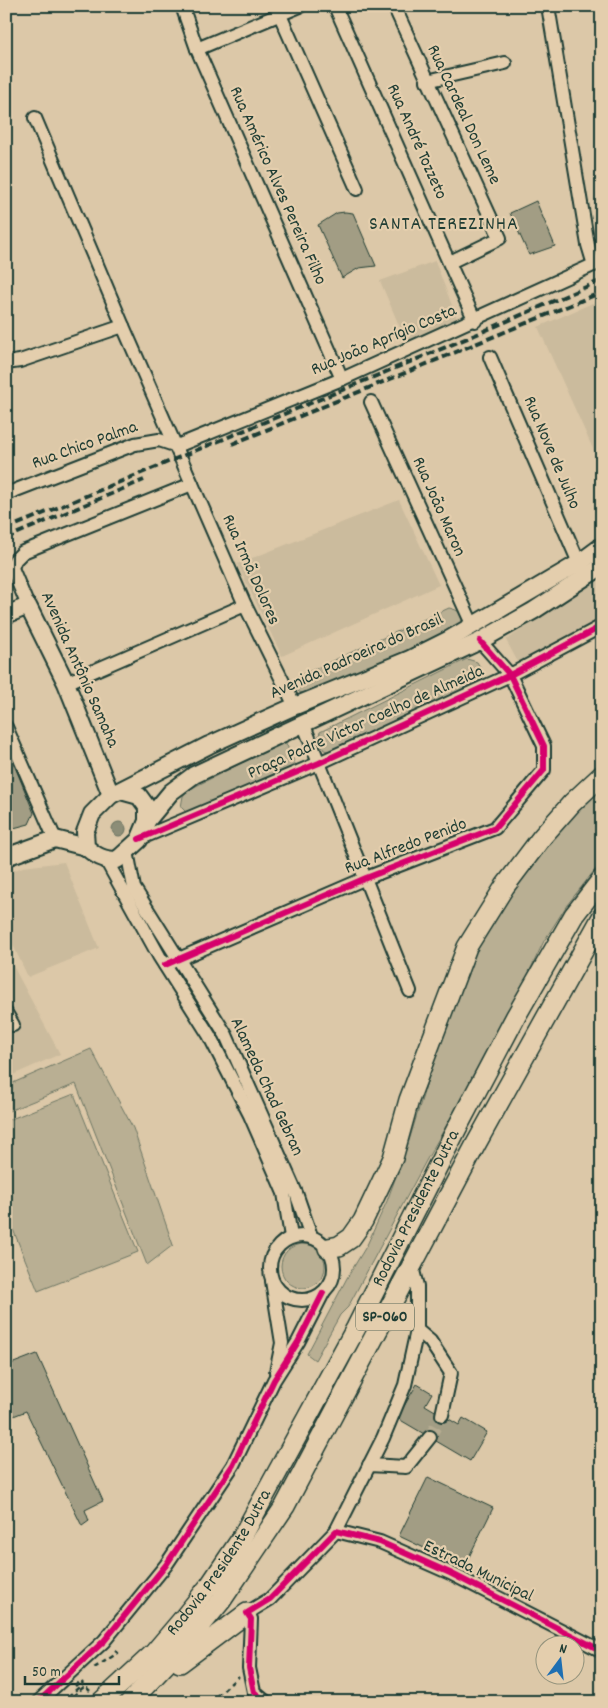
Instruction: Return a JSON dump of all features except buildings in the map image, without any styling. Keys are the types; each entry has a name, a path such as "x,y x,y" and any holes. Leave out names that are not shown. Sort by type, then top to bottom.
{"highway":[{"path":"328,1248 339,1246 351,1238 363,1221 393,1158 410,1100 467,947 505,886 542,837 572,803 602,775"},
{"name":"Rodovia Presidente Dutra","path":"101,1702 154,1653 210,1585 240,1539 356,1328 516,1016 574,916 602,879"},
{"name":"Rodovia Presidente Dutra","path":"133,1699 188,1641 221,1602 285,1506 476,1144 602,917"},
{"path":"133,1699 247,1613"}],"main road":[{"name":"Avenida Padroeira do Brasil","path":"147,821 171,792 194,775 303,723 477,633 602,546"},
{"name":"Avenida Padroeira do Brasil","path":"116,793 209,745 295,706 410,659 525,616 602,566"},
{"path":"6,615 28,606"},
{"name":"Avenida Antônio Samaha","path":"28,606 66,683 116,793"},
{"path":"295,706 303,723"},
{"path":"6,857 55,839 86,847 95,856 106,860 117,860 139,839 147,821 147,807 139,796 116,793 92,814 85,832 86,847"}],"street":[{"name":"Rua Américo Alves Pereira Filho","path":"182,6 197,49 342,379"},
{"path":"197,49 278,10 300,6"},
{"name":"Rua André Tozzeto","path":"335,6 475,321"},
{"path":"548,6 588,245 598,263"},
{"name":"Rua Cardeal Don Leme","path":"395,7 500,238 450,262"},
{"path":"278,10 357,189"},
{"path":"427,81 505,63"},
{"name":"Rua Irmã Dolores","path":"35,118 245,605 295,706"},
{"name":"Rua João Aprígio Costa","path":"177,446 342,379 475,321 598,263"},
{"path":"6,363 20,361 124,326"},
{"name":"Rua Nove de Julho","path":"490,357 579,563"},
{"name":"Rua João Maron","path":"371,402 477,633 510,675"},
{"name":"Rua Chico Palma","path":"6,494 135,444 159,440 177,446"},
{"name":"Avenida Antônio Samaha","path":"28,606 12,568 15,560 24,552 192,484"},
{"path":"66,683 245,605"},
{"name":"Praça Padre Victor Coelho de Almeida","path":"139,839 319,763 510,675 602,626"},
{"name":"Rua Alfredo Penido","path":"165,965 366,878 495,828 544,770 544,746 510,675"},
{"path":"303,723 410,991"},
{"path":"6,727 55,839"},
{"name":"Alameda Chad Gebran","path":"127,851 134,888 226,1035 284,1192 291,1237"},
{"name":"Alameda Chad Gebran","path":"106,860 165,965 199,1019 262,1129 296,1193 311,1236"},
{"path":"199,1019 211,1011"},
{"path":"6,1013 13,1025"},
{"path":"38,1702 104,1641 166,1565 233,1465 274,1380 298,1342 323,1293 332,1281 335,1266 328,1248 311,1236 291,1237 279,1246 271,1259 272,1279 282,1343 274,1380"},
{"path":"266,1702 252,1697 249,1668 251,1619 247,1613 270,1599 336,1531 370,1465 405,1385 417,1330 417,1286 412,1267"},
{"path":"272,1279 277,1288 294,1299 304,1300 323,1293"},
{"path":"417,1330 430,1341 451,1373 442,1415"},
{"path":"370,1465 406,1467 430,1438"},
{"name":"Estrada Municipal","path":"336,1531 380,1542 450,1573 602,1651"}],"path":[{"path":"86,1674 118,1653"},
{"path":"210,1702 249,1668"},
{"path":"61,1702 84,1685 66,1702"}],"shaded area":[{"path":"435,261 458,321 407,344 380,281"},
{"path":"595,302 602,317 602,469 538,327"},
{"path":"399,500 439,585 282,656 237,564"},
{"path":"602,577 602,620 520,666 506,640"},
{"path":"449,608 460,612 464,620 464,623 451,631 307,694 299,692 291,683 295,678"},
{"path":"467,659 477,662 483,672 482,680 332,752 324,750 318,739 320,732"},
{"path":"285,741 296,766 186,812 181,807 183,796 188,790"},
{"path":"602,784 602,861 567,905 544,941 500,1033 427,1159 348,1307 340,1315 315,1360 307,1354 347,1278 367,1245 387,1201 408,1144 458,981 502,895"},
{"path":"119,822 124,824 126,829 124,834 119,836 114,834 112,829 114,824"},
{"path":"64,862 99,948 28,977 6,930 6,873 23,867"},
{"path":"6,947 12,964 60,1054 6,1078"},
{"path":"91,1049 133,1128 173,1245 147,1265 76,1084 6,1112 6,1086"},
{"path":"74,1094 138,1252 38,1291 6,1212 6,1121"},
{"path":"299,1244 307,1244 319,1250 325,1266 319,1282 307,1288 299,1288 287,1282 281,1270 281,1262 287,1250"}],"tunnel":[{"path":"430,1437 442,1415"}],"railway":[{"path":"6,529 475,335 602,280"},
{"path":"232,444 602,292"},
{"path":"6,538 144,480"}],"cycle path":[{"path":"139,839 319,763 510,675 602,626"},
{"path":"165,965 366,878 495,828 544,770 544,746 510,675 480,641"},
{"path":"38,1702 104,1641 166,1565 233,1465 274,1380 298,1342 323,1293"},
{"path":"266,1702 254,1692 249,1668 251,1619 247,1613 270,1599 336,1531 380,1542 450,1573 602,1651"}],"district":[{"name":"SANTA TEREZINHA","path":"444,225"}]}
